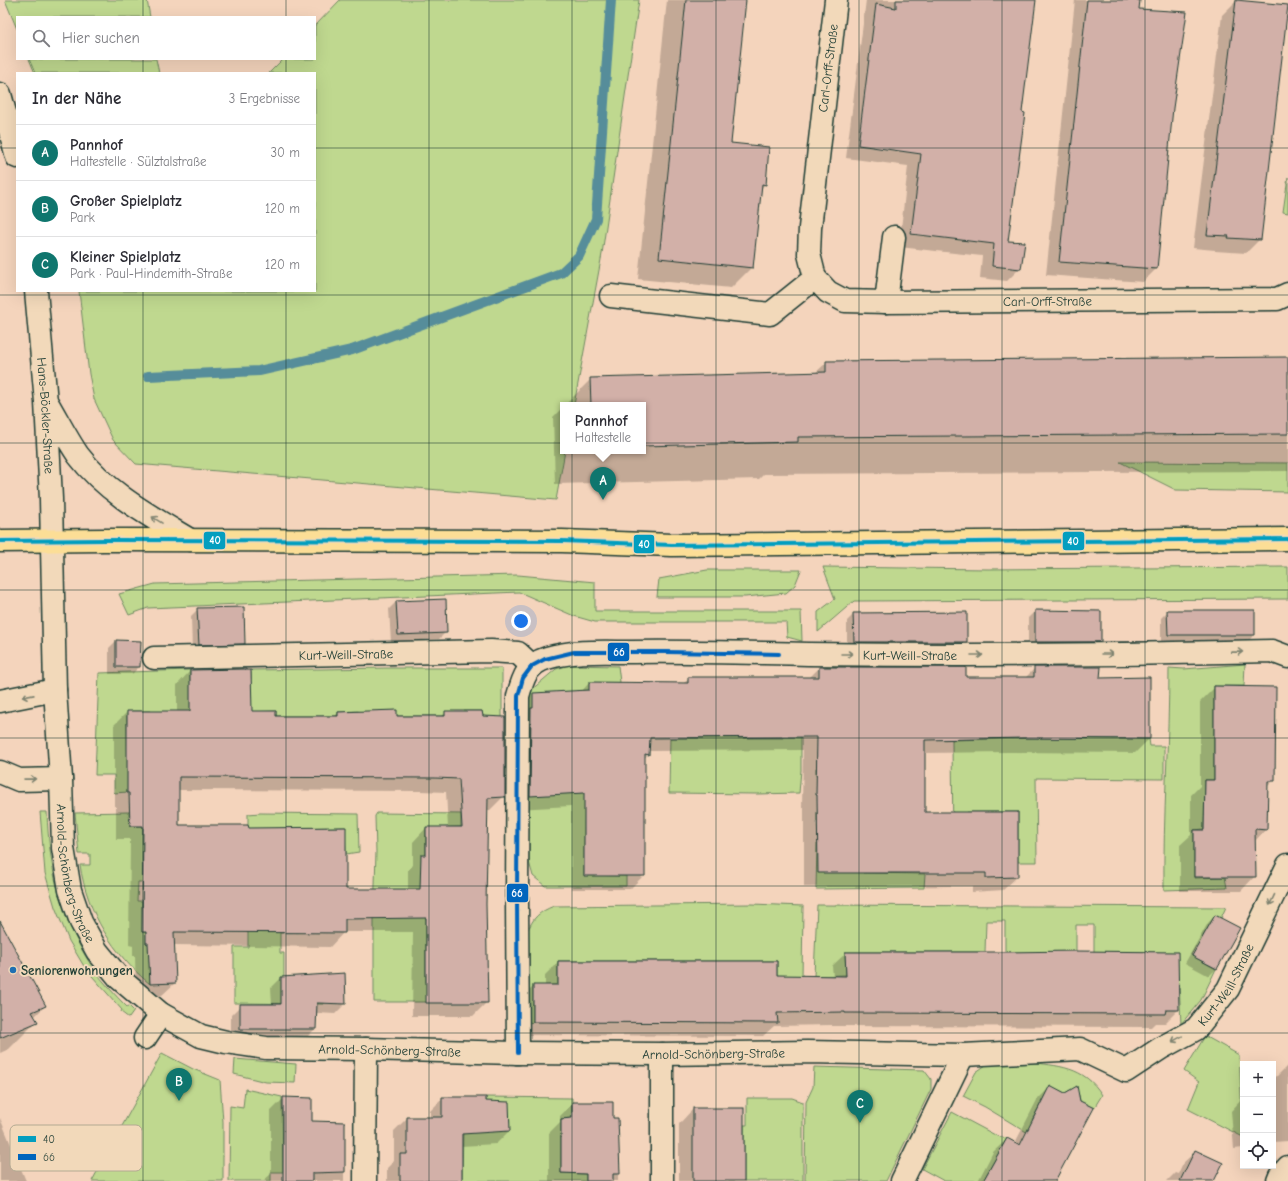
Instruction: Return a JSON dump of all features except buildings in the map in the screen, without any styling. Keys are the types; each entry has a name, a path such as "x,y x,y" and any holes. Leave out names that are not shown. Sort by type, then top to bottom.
{"main road":[{"path":"0,542 105,540 562,541 672,545 839,542 1288,539"}],"street":[{"name":"Carl-Orff-Straße","path":"836,0 810,228 809,254 815,278 828,292 845,301 886,302 1277,298 1288,294"},
{"path":"0,94 16,153"},
{"path":"886,302 894,237"},
{"path":"611,296 770,314 815,278"},
{"name":"Hans-Böckler-Straße","path":"36,292 46,402 52,541"},
{"path":"46,402 78,455 109,488 130,503 190,540"},
{"name":"Arnold-Schönberg-Straße","path":"52,541 55,690 61,779 63,848 70,890 81,922 96,951 120,980 161,1014 201,1036 266,1048 518,1053 662,1054 807,1052 963,1055 1080,1049 1126,1071"},
{"name":"Kurt-Weill-Straße","path":"154,658 491,651 518,653 539,662 574,652 958,655 1272,651 1288,657"},
{"path":"518,1053 516,900 518,696 523,678 539,662"},
{"path":"0,701 55,690"},
{"path":"0,772 19,780 61,779"},
{"name":"Kurt-Weill-Straße","path":"1126,1071 1161,1048 1196,1029 1228,989 1288,865"},
{"path":"145,1038 161,1014"},
{"path":"365,1181 366,1049"},
{"path":"662,1054 662,1181"},
{"path":"902,1181 963,1055"},
{"path":"1278,1181 1288,1166"}],"green space":[{"path":"5,0 147,0 150,16 16,16 16,27"},
{"path":"340,0 639,0 602,254 575,402 560,402 560,454 564,454 556,500 136,464 113,440 94,399 89,374 79,292 316,292 316,72 270,72 282,60 316,60 316,25"},
{"path":"29,60 156,60 159,72 35,72"},
{"path":"1288,177 1288,213 1283,212"},
{"path":"1120,462 1288,463 1288,492 1176,490"},
{"path":"823,567 988,569 1288,567 1288,599 854,601 818,632 818,612 835,599"},
{"path":"707,570 801,570 795,585 786,593 745,597 657,597 659,579"},
{"path":"518,575 595,582 595,611 801,611 802,641 787,637 786,622 595,622 574,616 519,592 148,608 129,615 119,594 155,584"},
{"path":"1245,664 1244,686 1214,686 1214,780 1205,780 1204,829 1194,830 1194,878 1225,877 1227,888 1164,890 1164,834 1169,668 1184,669"},
{"path":"570,665 618,666 620,682 589,706 585,754 584,875 626,876 626,886 545,886 533,876 529,862 529,753 540,754 540,742 529,742 530,691 556,669"},
{"path":"827,665 891,666 891,677 864,797 863,873 925,874 924,888 816,889 817,844 832,844 832,822 817,822 817,813 830,776 816,775 816,768 829,768 818,704 819,677 827,676"},
{"path":"502,668 502,770 482,711 464,711 463,716 386,716 357,711 338,712 338,716 276,716 276,711 151,715 151,711 132,711 131,716 127,716 128,792 114,793 114,775 95,775 99,673 190,670 190,681 251,679 251,670"},
{"path":"783,720 801,722 801,770 799,793 669,793 670,738 783,738"},
{"path":"1024,738 1149,739 1150,746 1164,746 1164,779 1036,778 1037,862 1018,862 1018,812 967,812 967,845 953,845 952,740"},
{"path":"40,812 47,812 48,833 54,874 65,913 82,950 93,968 127,1007 129,1006 134,1011 129,1018 121,1012 122,1010 85,968 69,941 55,907 45,873"},
{"path":"129,812 130,826 143,826 143,882 138,882 137,901 142,901 142,932 146,932 146,943 149,945 150,984 124,959 113,946 104,931 95,915 89,899 80,865 90,865 90,854 79,854 75,813"},
{"path":"377,813 461,814 461,827 426,828 426,982 443,1002 374,1002 375,816"},
{"path":"248,814 358,814 359,852 346,854 345,827 284,828 283,933 280,933 280,953 284,953 284,982 323,982 324,1004 234,1003 234,947 248,947"},
{"path":"752,904 803,906 802,978 777,985 777,961 558,961 558,985 533,986 533,1022 529,1023 527,933 534,919 544,910 554,906"},
{"path":"817,905 1226,907 1221,918 1215,915 1203,936 1207,938 1201,948 1196,946 1191,955 1216,969 1201,1000 1181,1024 1179,982 1165,982 1094,967 1094,925 1076,925 1076,952 1005,969 1005,921 986,921 985,952 845,952 846,975 814,976"},
{"path":"1205,1036 1239,1055 1240,1135 1188,1109 1199,1082 1184,1071"},
{"path":"162,1053 193,1069 220,1080 223,1122 223,1181 92,1181 97,1171 142,1171 142,1125 123,1125"},
{"path":"235,1059 296,1064 295,1083 266,1082 234,1074"},
{"path":"1028,1062 1070,1069 1079,1073 1095,1085 1102,1095 1094,1108 1080,1101 1079,1095 1070,1090 1065,1093 1050,1086 1032,1120 1050,1129 1043,1142 985,1107 963,1096 976,1072 986,1065"},
{"path":"814,1067 924,1070 931,1079 931,1089 886,1181 805,1181 806,1102 813,1087"},
{"path":"245,1089 282,1097 283,1172 271,1172 271,1181 229,1181 230,1106 243,1108"},
{"path":"486,1097 572,1098 572,1118 561,1119 561,1173 586,1174 586,1181 462,1181 463,1127 485,1126"},
{"path":"747,1098 792,1098 803,1102 803,1181 744,1181 744,1125 747,1125"},
{"path":"952,1112 997,1136 1007,1138 983,1181 944,1181 922,1169"}],"waterway":[{"path":"148,376 259,371 352,350 561,273 579,256 596,219 611,0"}],"transit line":[{"name":"40","path":"0,541 562,541 672,545 1288,539"},
{"name":"66","path":"518,1053 518,696 523,678 532,666 545,659 574,652 779,654"}],"place":[{"name":"Pannhof","path":"603,500"},
{"name":"Seniorenwohnungen","path":"13,970"},
{"name":"Großer Spielplatz","path":"179,1101"},
{"name":"Kleiner Spielplatz","path":"860,1123"}]}
